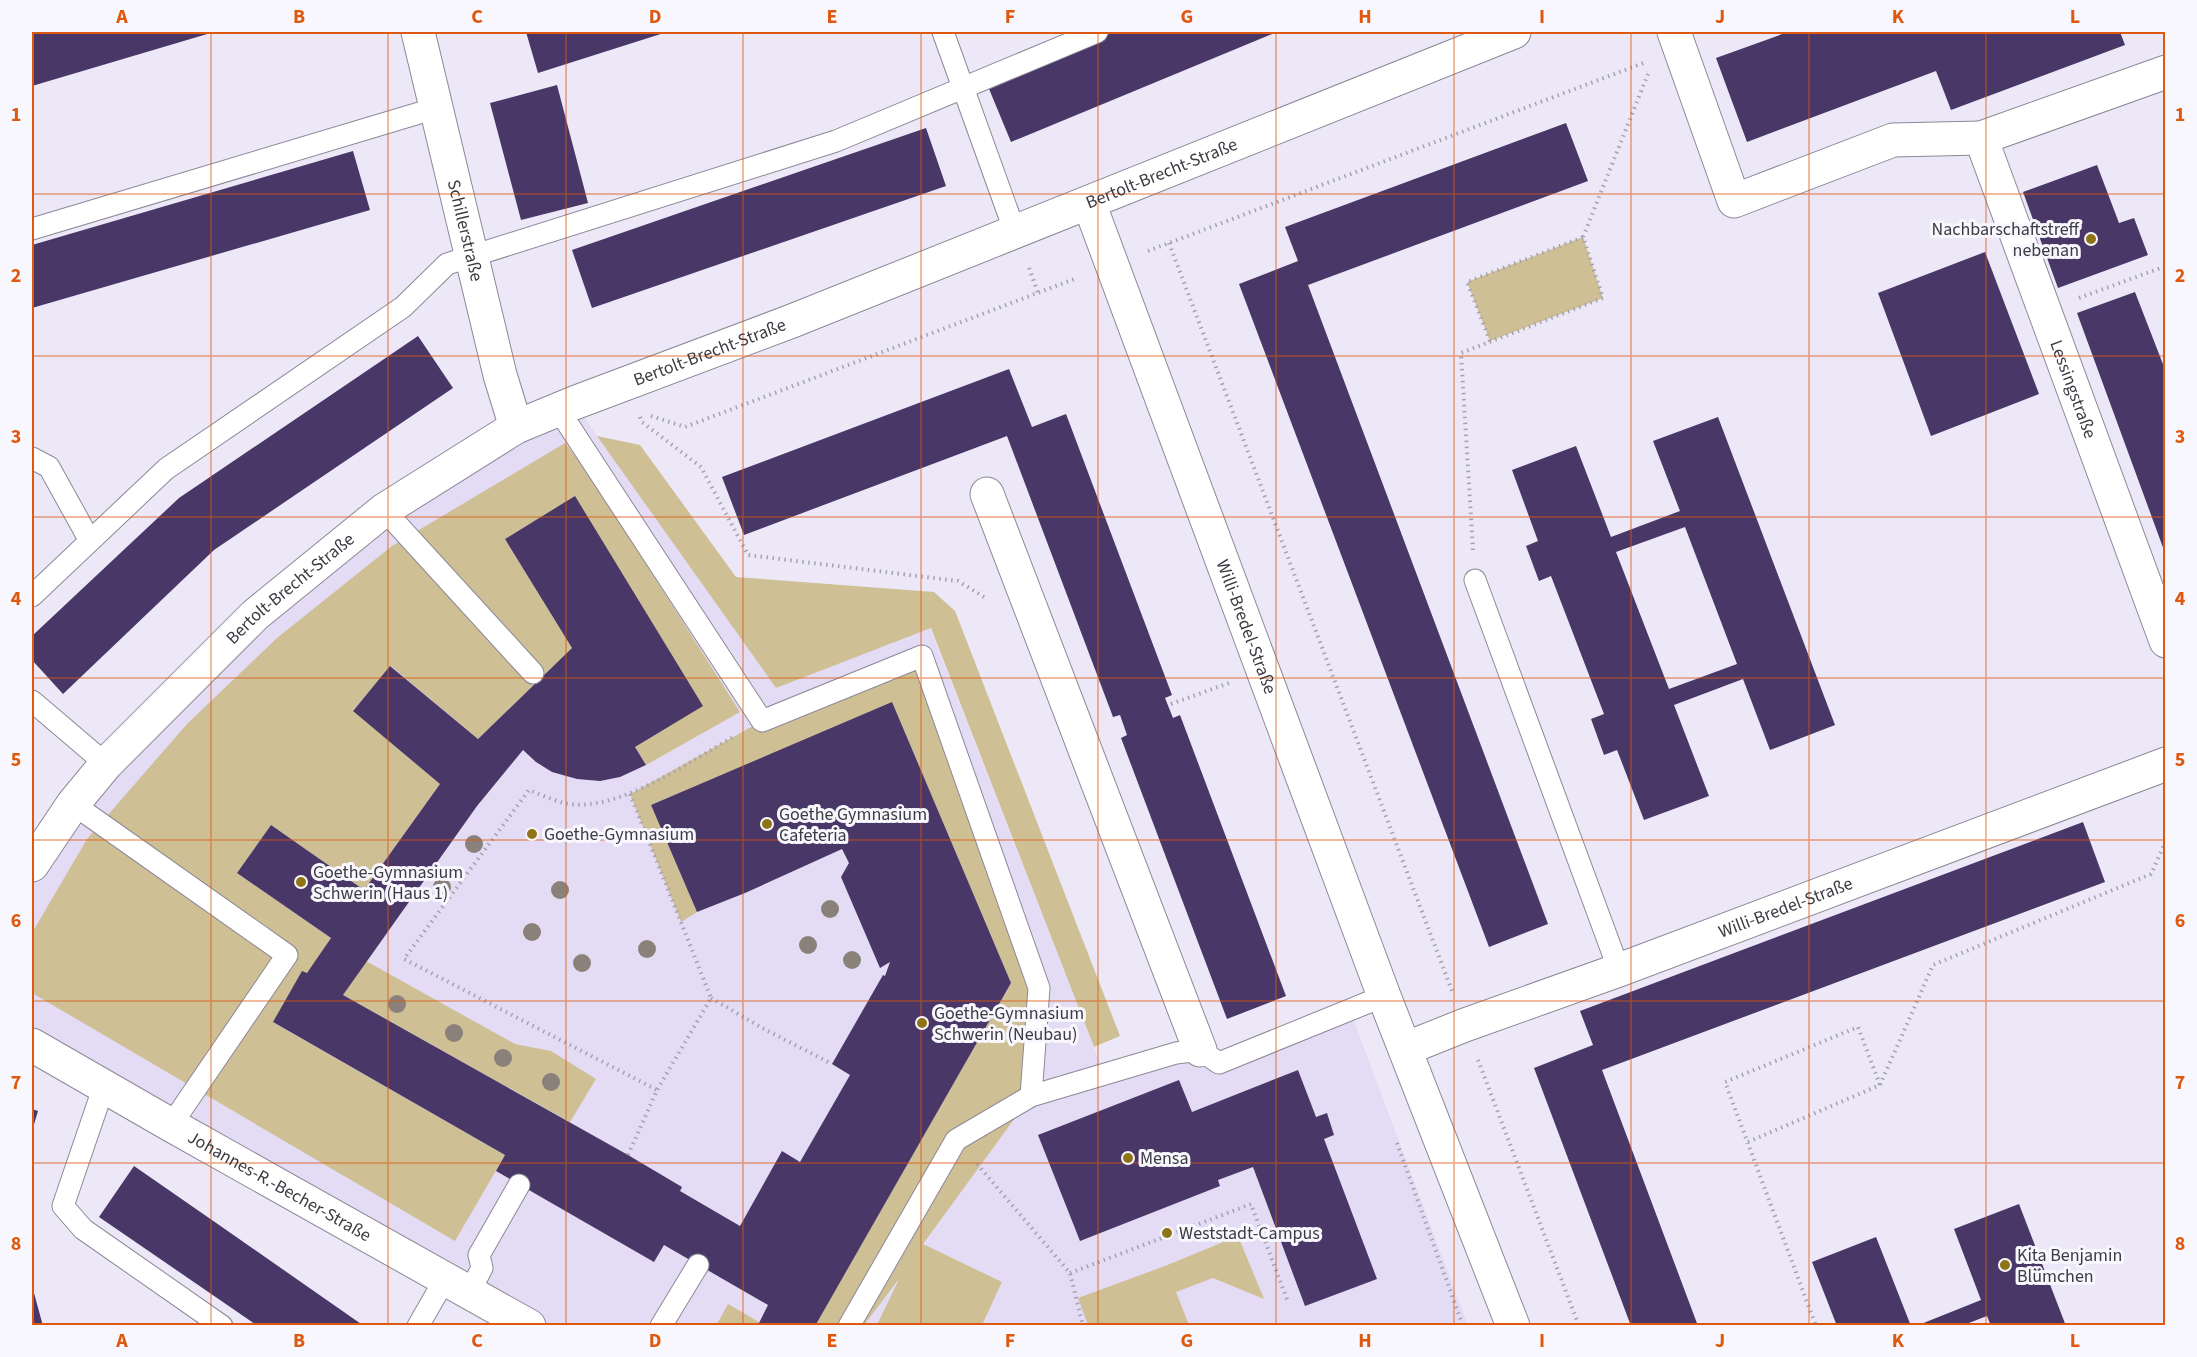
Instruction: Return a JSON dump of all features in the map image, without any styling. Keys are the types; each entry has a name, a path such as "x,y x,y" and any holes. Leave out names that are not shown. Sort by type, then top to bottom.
{"street":[{"name":"Schillerstraße","path":"418,32 500,375 516,427"},
{"name":"Bertolt-Brecht-Straße","path":"32,865 73,804 106,764 255,615 384,510 516,427 792,321 1514,32"},
{"path":"1676,36 1734,201 1893,140 1982,138 2166,72"},
{"name":"Lessingstraße","path":"1982,138 2166,641"},
{"name":"Willi-Bredel-Straße","path":"1089,203 1384,996 1513,1326"},
{"path":"987,494 1200,1050"},
{"name":"Willi-Bredel-Straße","path":"1406,1049 2166,764"},
{"name":"Johannes-R.-Becher-Straße","path":"32,1045 529,1326"}],"lane":[{"path":"943,32 1015,232"},
{"path":"32,596 166,469 403,307 447,264 836,141 1097,32"},
{"path":"32,229 436,108"},
{"path":"558,409 762,721 922,656 1039,988 1031,1096"},
{"path":"32,458 49,466 90,541"},
{"path":"384,510 533,673"},
{"path":"1475,580 1619,970"},
{"path":"32,701 106,764"},
{"path":"73,804 287,955 171,1125"},
{"path":"849,1326 956,1140 1031,1096 1176,1053 1200,1050 1219,1063 1384,996"},
{"path":"104,1086 63,1206 83,1229 222,1326"},
{"path":"418,1326 457,1286 482,1268 479,1255 519,1185"},
{"path":"661,1326 698,1265"}],"path":[{"path":"1475,580 1461,353 1603,298 1583,237 1654,59 1676,36"},
{"path":"1490,341 1467,282 1583,237"},
{"path":"1169,243 1579,1326"},
{"path":"2044,310 2166,266"},
{"path":"627,383 642,422 701,467 748,555 958,581 988,599"},
{"path":"1171,704 1263,669"},
{"path":"657,1090 404,959 529,790 568,804 604,803 630,795 762,721"},
{"path":"630,795 711,998 764,1029 832,1064"},
{"path":"1748,1142 1880,1085 1933,965 2151,874 2166,841"},
{"path":"628,1155 657,1090 711,998"},
{"path":"1816,1326 1725,1082 1858,1027 1880,1085"},
{"path":"1394,1135 1463,1326"},
{"path":"956,1140 1070,1273 1083,1326"},
{"path":"1070,1273 1251,1204 1288,1302"}],"shaded area":[{"path":"1583,237 1603,298 1490,341 1467,282"},
{"name":"Goethe-Gymnasium","path":"574,403 776,688 930,628 1107,1081 1176,1053 1219,1063 1350,1011 1468,1325 529,1325 32,1045 32,865 255,615"},
{"path":"597,436 640,445 736,577 934,592 955,611 1120,1036 1094,1047 931,628 776,688"},
{"path":"565,443 585,468 740,712 646,765 635,747 702,706 575,497 505,539 572,648 478,739 391,666 353,710 440,784 364,890 271,825 237,873 331,938 274,1023 505,1155 455,1241 32,993 32,933 87,839 187,724 277,638 392,546"},
{"path":"922,656 1039,988 1031,1096 923,1244 1002,1282 982,1325 877,1325 899,1279 864,1325 815,1325 1011,983 892,703 651,805 697,912 681,922 630,794 762,721"},
{"path":"366,961 515,1044 551,1051 596,1079 570,1122 343,995"},
{"path":"1238,1236 1264,1299 1213,1278 1176,1292 1189,1325 1088,1325 1078,1298"},
{"path":"728,1304 764,1325 716,1326"}],"building":[{"path":"32,32 214,32 32,86"},
{"path":"526,32 667,32 538,73"},
{"path":"1114,32 1277,32 1011,142 987,84"},
{"path":"1788,32 2120,32 2125,45 1951,110 1936,71 1747,142 1716,58"},
{"path":"557,85 588,203 521,220 490,103"},
{"path":"1566,123 1588,181 1308,285 1548,924 1489,947 1239,284 1298,261 1285,227"},
{"path":"926,128 946,186 592,308 572,250"},
{"path":"353,151 370,210 32,308 32,245"},
{"name":"Nachbarschaftstreff nebenan","path":"2097,165 2119,223 2134,218 2148,255 2058,288 2023,192"},
{"path":"1985,252 2039,394 1931,436 1878,293"},
{"path":"2135,292 2166,372 2165,553 2077,313"},
{"path":"418,336 453,388 214,550 63,694 32,660 32,636 179,498"},
{"path":"1009,369 1032,427 1066,414 1172,695 1165,698 1173,718 1180,715 1286,996 1227,1019 1121,738 1127,735 1120,715 1113,717 1007,436 744,535 722,477"},
{"path":"1718,417 1835,725 1770,750 1743,679 1674,705 1709,796 1644,820 1617,750 1604,755 1591,719 1604,714 1551,576 1539,581 1526,546 1538,541 1512,470 1576,446 1611,537 1680,511 1653,441","holes":["1685,527 1737,664 1669,689 1616,552"]},
{"path":"575,496 703,706 635,747 646,765 620,777 600,781 577,779 552,772 523,750 477,806 343,995 628,1155 682,1187 680,1191 740,1226 782,1151 800,1162 850,1075 832,1064 883,975 885,976 890,962 880,968 841,877 849,863 842,849 697,912 651,805 892,702 1011,983 815,1326 764,1326 759,1323 768,1305 664,1245 654,1262 496,1171 505,1155 273,1022 302,971 307,973 331,938 237,873 271,825 364,890 440,784 353,711 390,666 478,739 572,648 505,539"},
{"path":"2083,822 2105,882 1602,1070 1698,1326 1631,1326 1534,1068 1593,1045 1580,1011"},
{"path":"1298,1070 1316,1117 1327,1113 1334,1135 1324,1139 1377,1279 1305,1306 1253,1167 1218,1180 1220,1186 1080,1241 1038,1135 1179,1080 1192,1112"},
{"path":"32,1109 38,1111 32,1131"},
{"path":"134,1166 364,1326 258,1326 99,1217"},
{"name":"Kita Benjamin Blümchen","path":"2019,1204 2066,1326 1991,1326 1987,1316 1961,1326 1916,1326 1981,1300 1954,1229"},
{"path":"1876,1237 1911,1326 1837,1326 1812,1262"},
{"path":"32,1288 34,1293 43,1326 32,1326"}],"place":[{"name":"Nachbarschaftstreff nebenan","path":"2091,239"},
{"name":"Goethe Gymnasium Cafeteria","path":"767,824"},
{"name":"Goethe-Gymnasium","path":"532,834"},
{"name":"Goethe-Gymnasium Schwerin (Haus 1)","path":"301,882"},
{"name":"Goethe-Gymnasium Schwerin (Neubau)","path":"922,1023"},
{"name":"Mensa","path":"1128,1158"},
{"name":"Weststadt-Campus","path":"1167,1233"},
{"name":"Kita Benjamin Blümchen","path":"2005,1265"}]}
